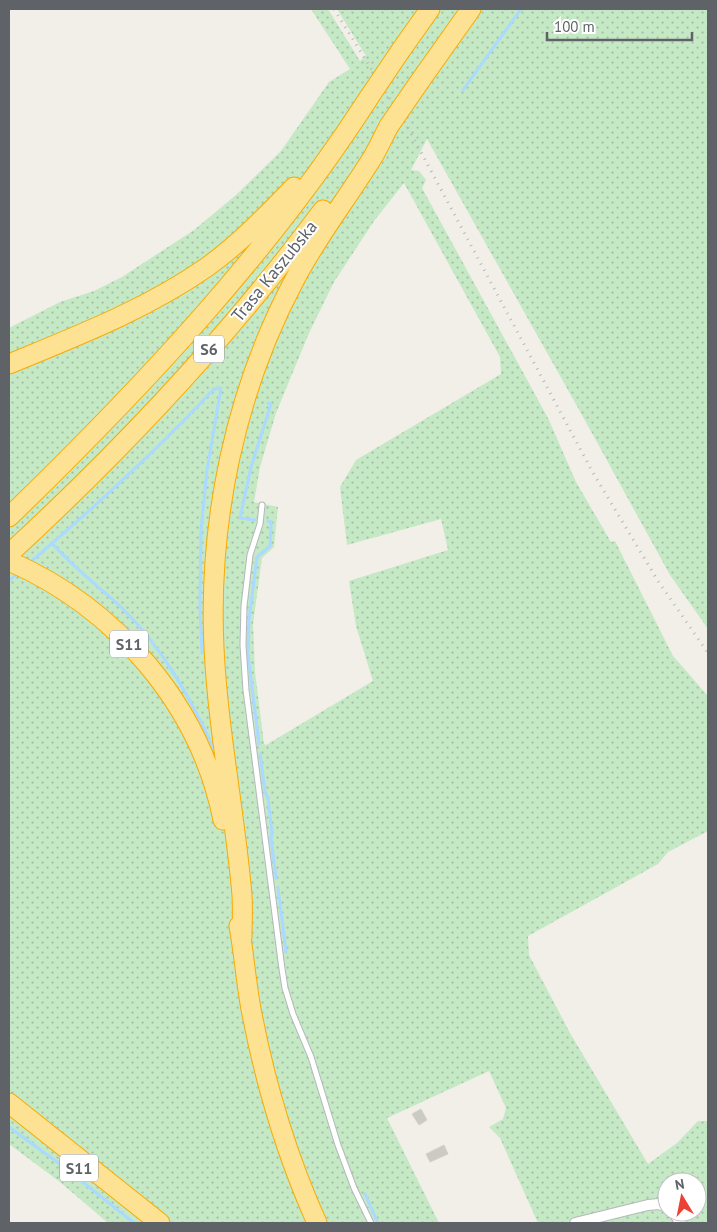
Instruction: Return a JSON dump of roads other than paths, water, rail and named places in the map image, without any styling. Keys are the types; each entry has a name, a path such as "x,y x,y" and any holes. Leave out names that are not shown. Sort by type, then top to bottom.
{"highway":[{"name":"Trasa Kaszubska","path":"9,516 106,421 223,292 300,197 338,146 430,9"},
{"name":"Trasa Kaszubska","path":"9,554 128,438 223,334 310,228 389,126 471,9"},
{"path":"9,364 153,301 208,266 263,219 300,181 370,96"},
{"path":"242,938 242,897 219,708 213,628 215,560 224,488 236,430 275,321 315,244 371,160 389,126"},
{"name":"S11","path":"9,561 36,574 80,601 107,622 127,641 152,669 167,690 203,755 222,815 242,938 251,1008 274,1107 291,1162 317,1223"},
{"path":"9,1103 160,1223"},
{"name":"S11","path":"9,1115 48,1143 148,1223"}],"street":[{"path":"575,1223 657,1204"}],"lane":[{"path":"262,505 260,524 250,554 244,606 243,645 246,690 282,969 285,988 293,1014 311,1057 338,1145 354,1188 371,1223"}],"waterway":[{"path":"463,90 521,9"},
{"path":"28,564 124,479 214,389 221,388 207,470 201,530 200,608 202,653"},
{"path":"255,520 240,518 251,467 271,404 268,403"},
{"path":"259,744 248,655 249,619 257,557 270,546 271,522 268,521"},
{"path":"52,543 77,569 122,608 150,639 185,691 213,747"},
{"path":"9,581 18,573"},
{"path":"260,754 265,792 268,798 276,878"},
{"path":"278,888 286,952"},
{"path":"9,1127 64,1167 134,1223"},
{"path":"365,1194 378,1223"}],"railway":[{"path":"334,9 408,128 592,471 658,581 708,653"}]}
